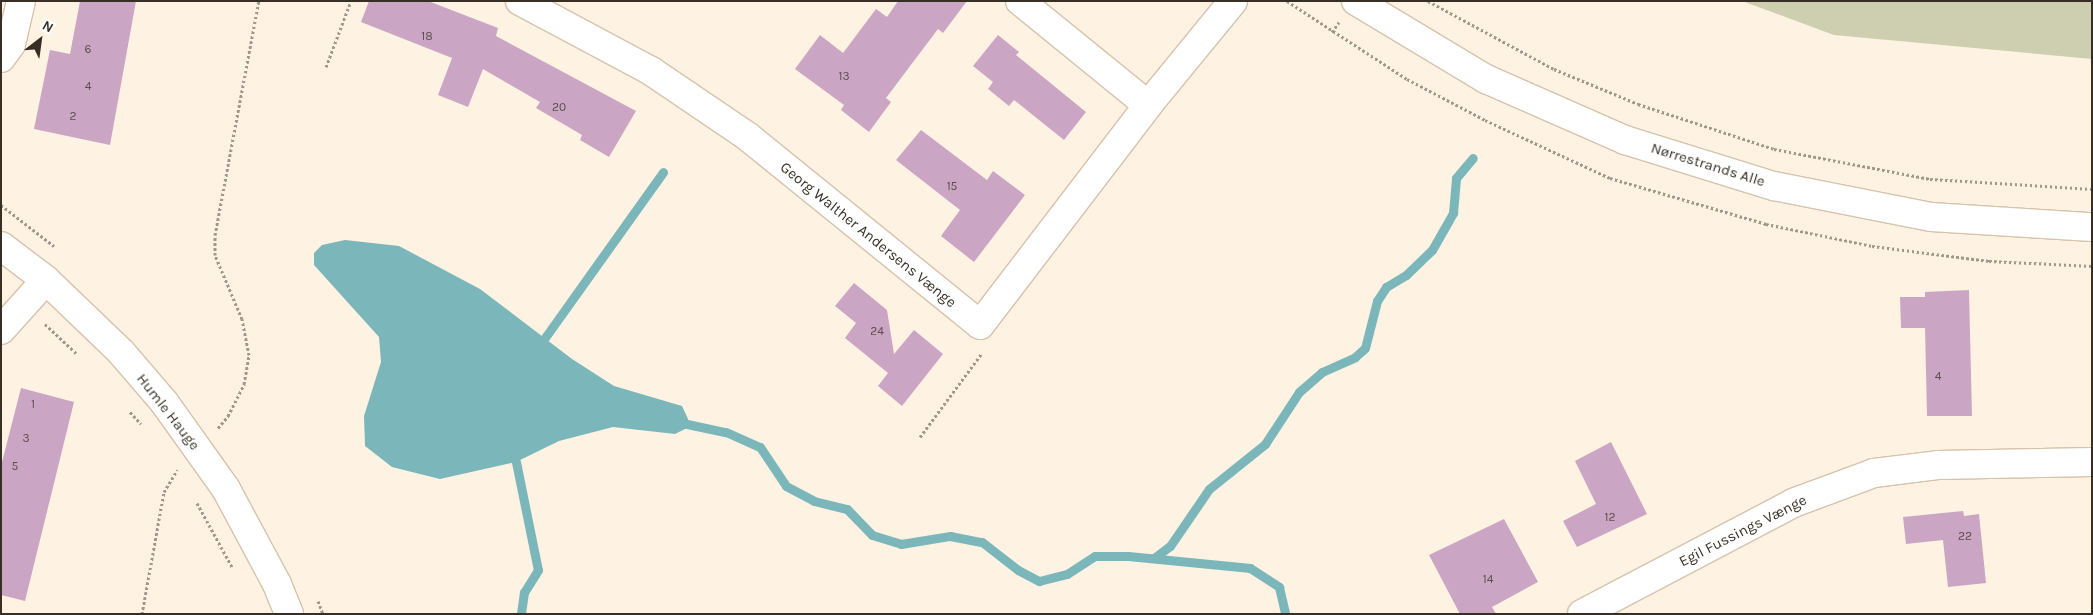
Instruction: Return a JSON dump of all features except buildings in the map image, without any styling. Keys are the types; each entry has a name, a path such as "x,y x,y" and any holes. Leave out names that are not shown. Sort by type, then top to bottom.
{"street":[{"path":"1,58 11,44 21,1"},
{"name":"Georg Walther Andersens Vænge","path":"520,1 650,71 747,136 980,325"},
{"path":"1020,1 1148,105"},
{"path":"980,325 1148,105 1233,1"},
{"name":"Nørrestrands Alle","path":"1356,1 1486,79 1626,140 1774,186 1931,217 2092,226"},
{"name":"Humle Hauge","path":"1,246 46,280 120,352 164,402 226,489 277,584 289,614"},
{"path":"1,330 46,280"},
{"name":"Egil Fussings Vænge","path":"1582,614 1793,503 1874,474 1938,465 2092,462"}],"path":[{"path":"142,614 164,492 175,472 228,416 244,384 249,355 242,319 215,255 214,235 259,1"},
{"path":"326,68 351,1"},
{"path":"1428,1 1554,69 1638,104 1774,149 1930,179 2092,189"},
{"path":"25,304 84,361"},
{"path":"920,437 982,354 980,325"},
{"path":"127,408 144,429"},
{"path":"170,465 180,478"},
{"path":"194,499 235,572"}],"green space":[{"path":"1742,1 2092,1 2092,59 1834,35"}],"water":[{"path":"345,240 399,246 480,289 572,359 614,386 682,406 688,419 687,428 675,434 613,427 559,441 516,462 440,479 392,467 365,446 364,416 381,362 379,337 314,265 314,253 322,245"}],"waterway":[{"path":"1154,558 1170,546 1209,489 1265,444 1299,392 1322,372 1355,357 1365,348 1377,301 1386,287 1406,275 1432,250 1453,213 1456,178 1473,158"},
{"path":"544,339 663,172"},
{"path":"687,424 726,432 760,447 786,486 814,501 847,509 872,535 901,544 950,536 982,542 1018,570 1039,581 1067,574 1095,556 1128,556 1250,568 1279,587 1285,614"},
{"path":"516,462 538,570 524,592 521,614"}]}
